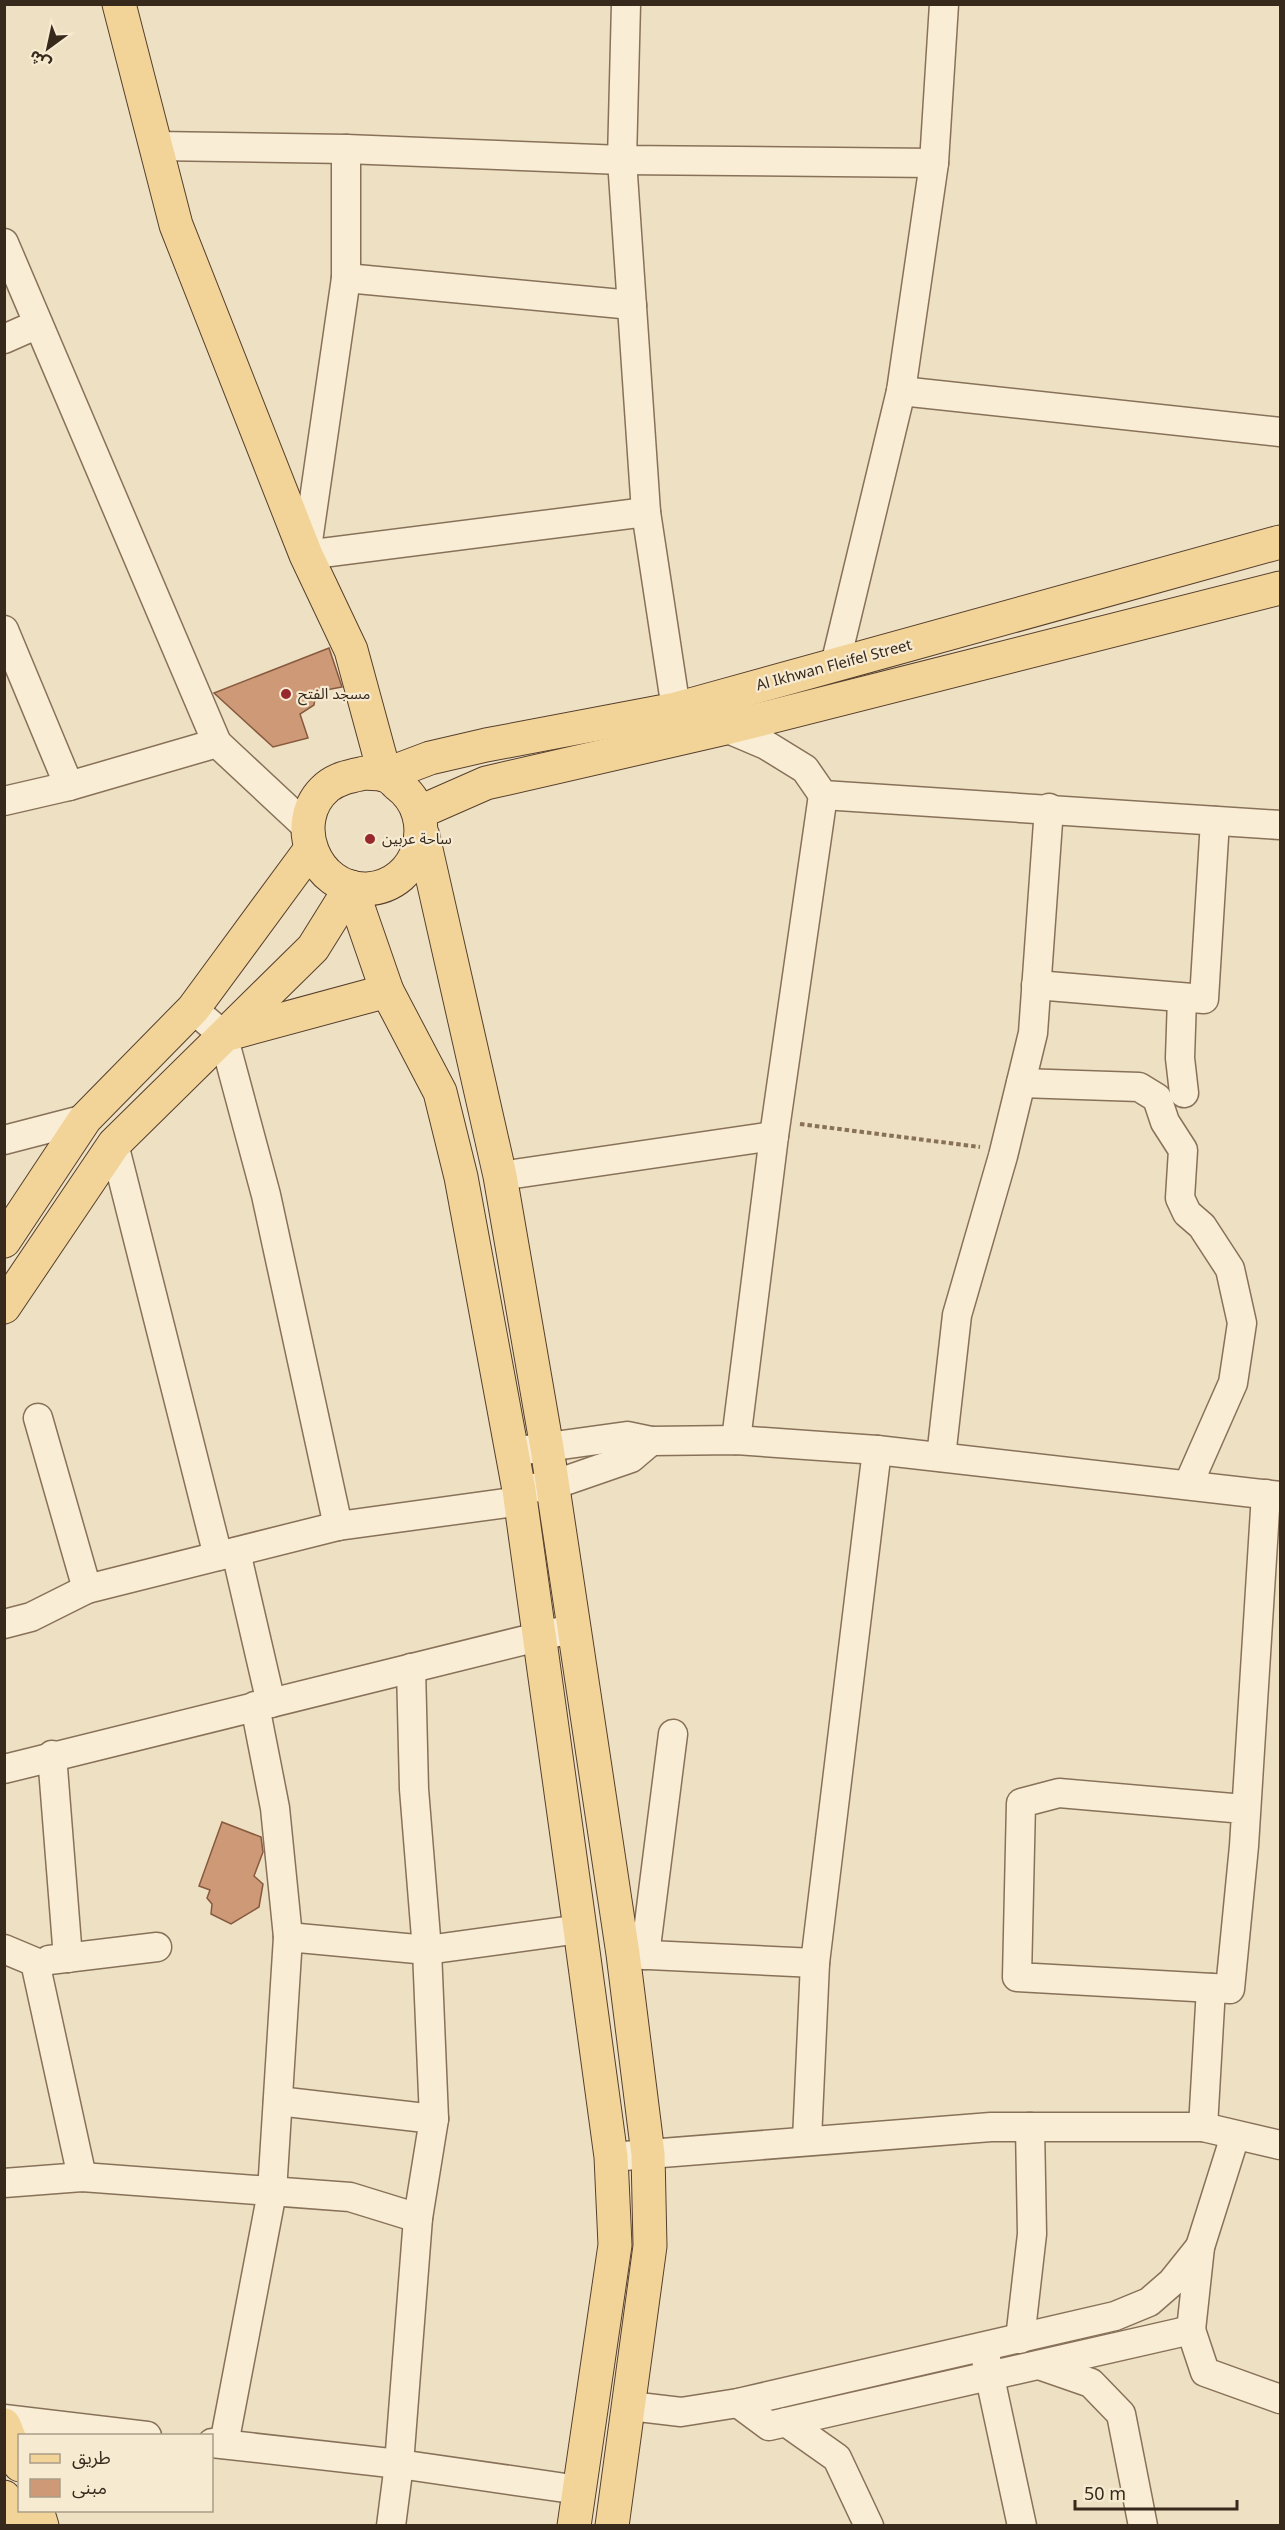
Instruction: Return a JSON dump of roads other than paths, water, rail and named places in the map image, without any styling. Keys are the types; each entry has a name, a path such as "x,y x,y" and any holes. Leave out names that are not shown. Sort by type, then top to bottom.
{"main road":[{"path":"119,4 176,225 306,555 351,650 386,775"},
{"name":"Al Ikhwan Fleifel Street","path":"386,775 430,758 486,745 676,709 1280,536"},
{"path":"309,838 319,867 333,879 351,887 366,889 382,886 402,875 416,858 421,824 486,783 726,728 1281,588"},
{"path":"4,1241 85,1119 193,1009 271,907 309,838 314,804 327,787 345,777 365,773 386,775 405,789 421,824 500,1176 547,1448 574,1628 634,1954 648,2154 650,2246 612,2526"},
{"path":"351,887 387,991 440,1092 479,1268 520,1496 580,1929 611,2157 615,2245 574,2526"},
{"path":"4,1307 114,1144 313,948 351,887"},
{"path":"223,1035 353,998 387,991"},
{"path":"4,2425 18,2460"},
{"path":"4,2497 15,2526"}],"street":[{"path":"626,4 622,160 646,512 676,709"},
{"path":"835,665 901,391 933,163 944,4"},
{"path":"156,146 346,149 622,160 933,163"},
{"path":"346,149 346,278 306,555 646,512"},
{"path":"4,243 217,743 309,838"},
{"path":"346,278 632,305"},
{"path":"4,339 38,324"},
{"path":"901,391 1281,432"},
{"path":"4,630 69,786"},
{"path":"726,728 765,745 805,769 823,795 775,1128 736,1440"},
{"path":"4,801 69,786 217,743"},
{"path":"823,795 1281,825"},
{"path":"941,1457 957,1315 1004,1150 1033,1033 1049,808"},
{"path":"1036,986 1204,999 1215,820"},
{"path":"1182,998 1180,1058 1184,1093"},
{"path":"193,1009 223,1035 266,1195 338,1526"},
{"path":"1021,1083 1139,1087 1157,1098 1165,1122 1183,1150 1180,1198 1187,1213 1202,1226 1230,1269 1242,1323 1233,1383 1188,1485"},
{"path":"6,1134 85,1119"},
{"path":"500,1176 775,1128"},
{"path":"114,1144 227,1554 263,1705 288,1936 272,2192 218,2444 399,2464 579,2490"},
{"path":"38,1418 87,1589"},
{"path":"511,1452 627,1436 651,1441 736,1440 877,1450 1273,1495 1230,1989 1017,1977 1021,1803 1059,1793 1244,1809"},
{"path":"4,1624 32,1617 87,1589 338,1526 520,1496 631,1458 651,1441"},
{"path":"807,2140 815,1963 877,1450"},
{"path":"4,1768 574,1628"},
{"path":"391,2526 399,2464 418,2217 434,2119 427,1950 414,1789 411,1668"},
{"path":"674,1734 634,1954 815,1963"},
{"path":"52,1755 68,1958"},
{"path":"288,1936 427,1950 580,1929"},
{"path":"4,1949 35,1962 157,1947"},
{"path":"35,1962 82,2177"},
{"path":"1203,2127 1211,1988"},
{"path":"278,2102 434,2119"},
{"path":"611,2157 991,2127 1203,2127 1281,2145"},
{"path":"1020,2339 1032,2234 1030,2127"},
{"path":"1235,2136 1200,2247 1191,2330 1205,2372 1281,2399"},
{"path":"4,2183 82,2177 350,2198 418,2217"},
{"path":"630,2406 681,2412 738,2403 1116,2316 1149,2302 1172,2282 1200,2247"},
{"path":"738,2403 769,2426 1042,2366 1191,2330"},
{"path":"984,2348 1022,2526"},
{"path":"1042,2366 1090,2383 1121,2414 1143,2526"},
{"path":"4,2419 130,2434"},
{"path":"786,2422 837,2458 869,2526"}],"place":[{"name":"مسجد الفتح","path":"286,694"},
{"name":"ساحة عربين","path":"370,839"}]}
